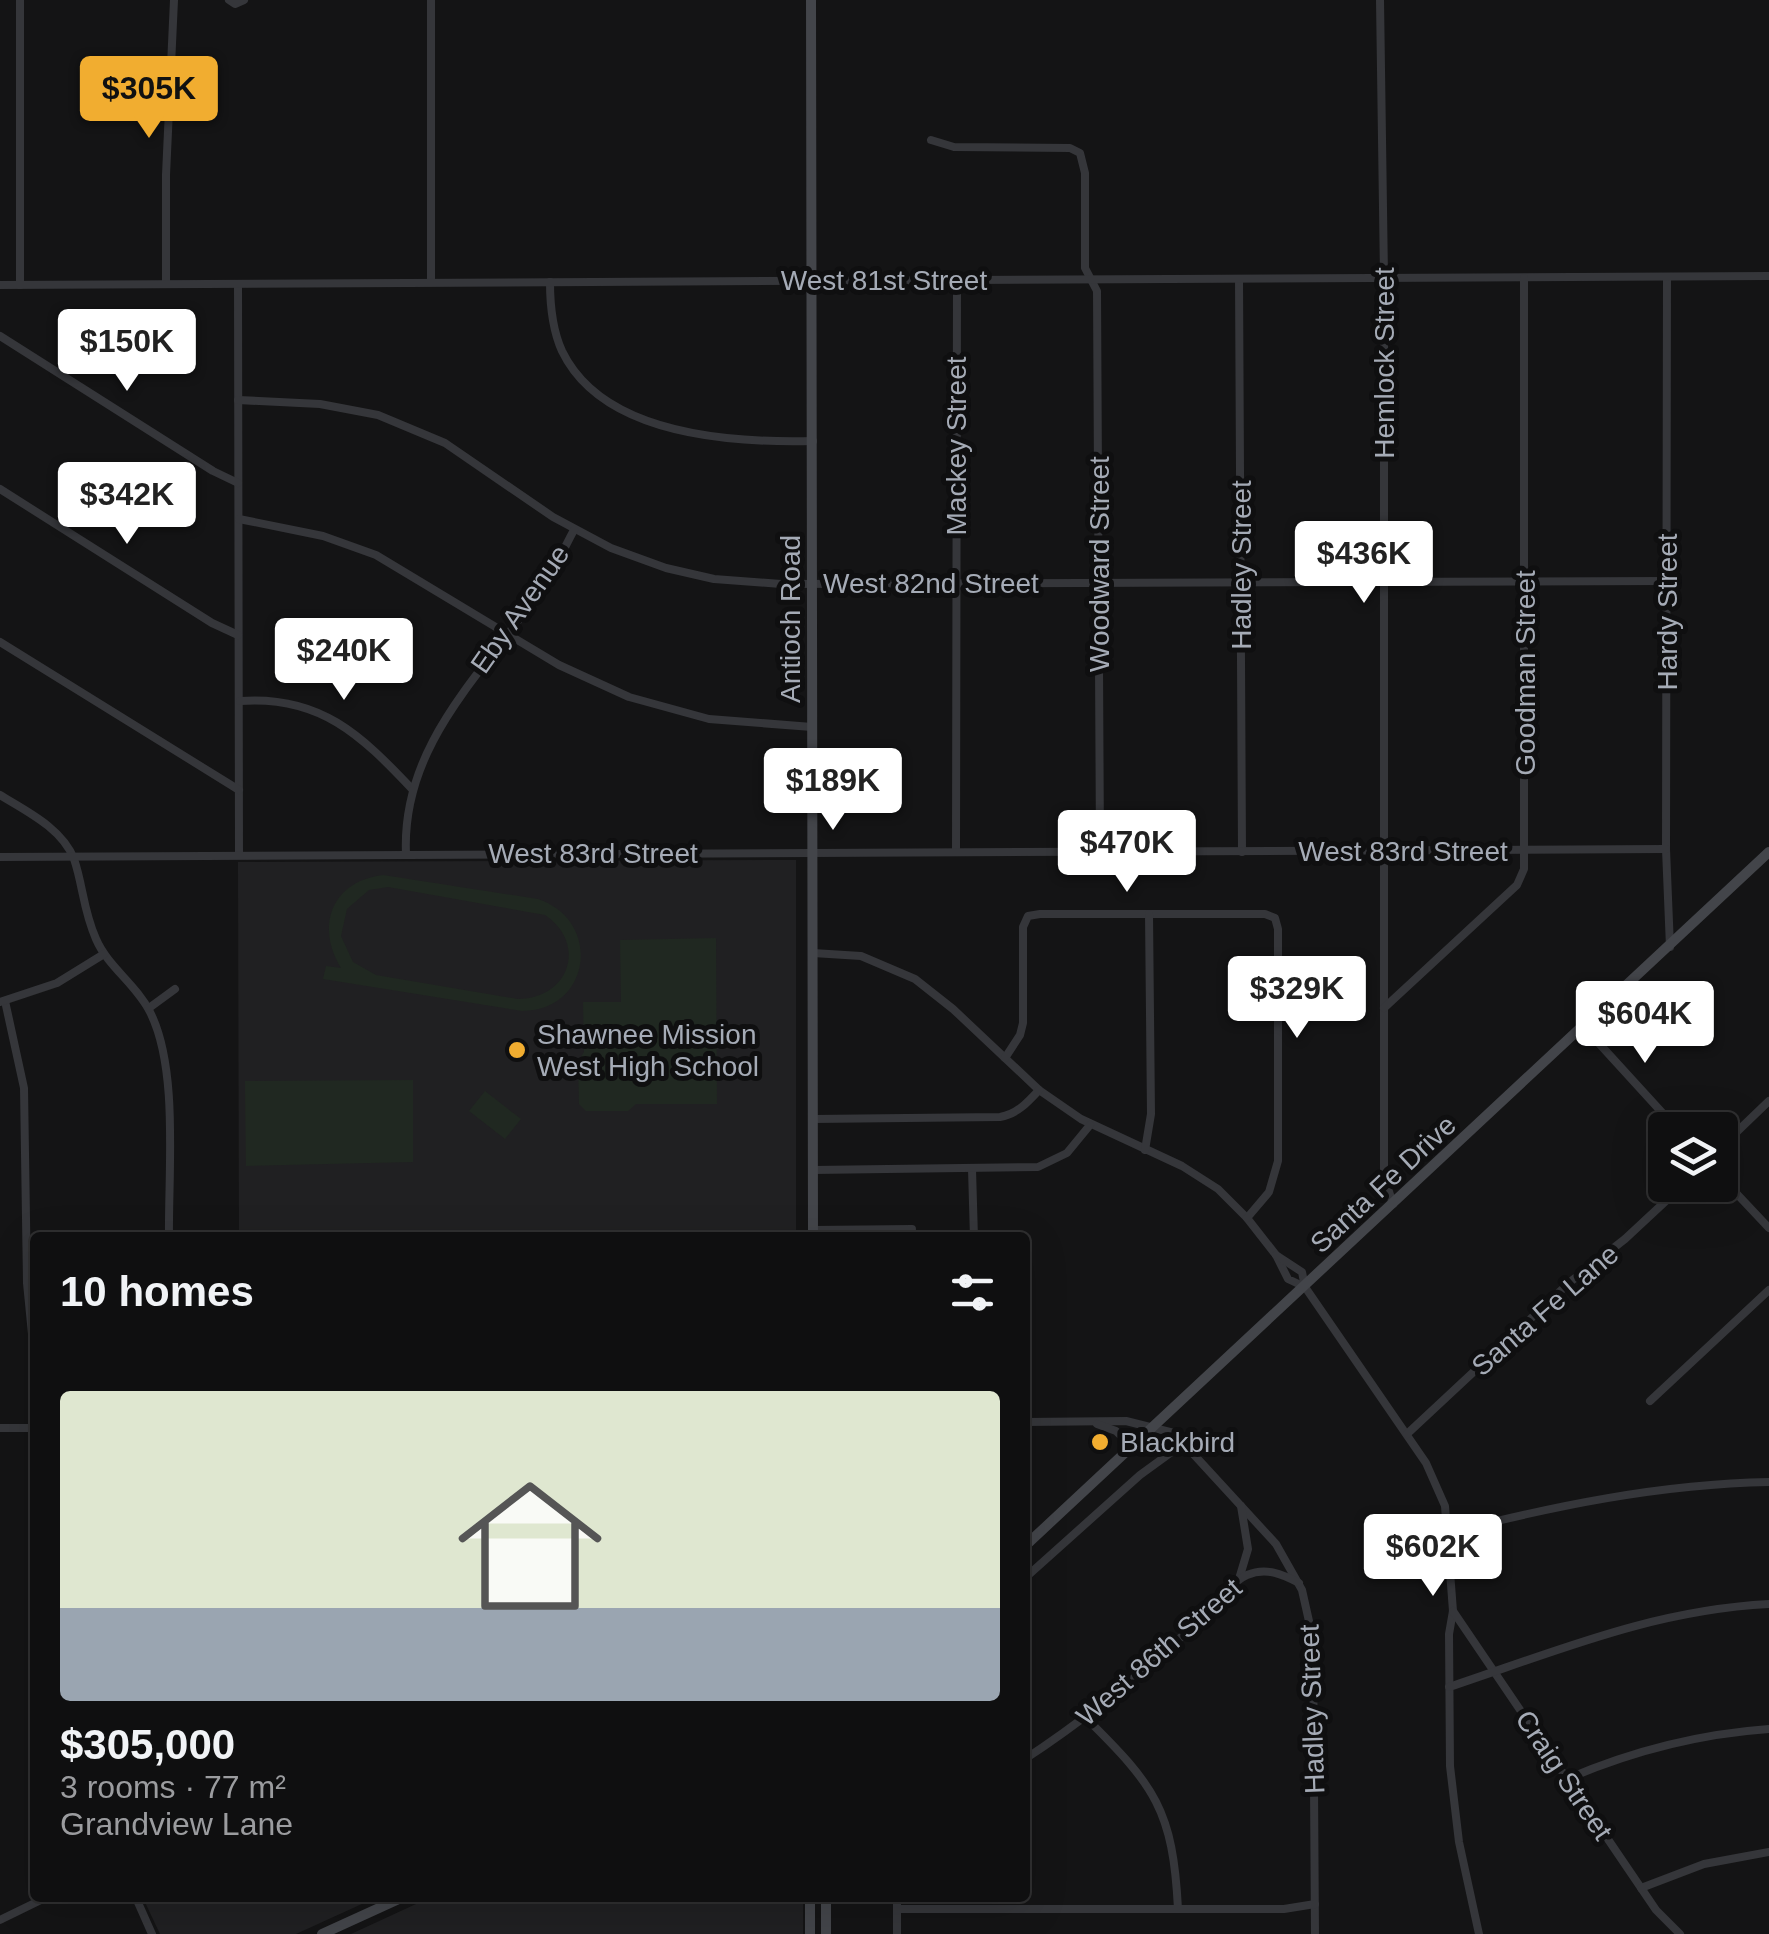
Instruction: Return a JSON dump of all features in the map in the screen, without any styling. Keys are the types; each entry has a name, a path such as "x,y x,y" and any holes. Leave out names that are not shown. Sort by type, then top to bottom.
{"main road":[{"name":"Antioch Road","path":"811,0 813,1232"},
{"name":"Santa Fe Drive","path":"1030,1541 1769,852"},
{"path":"322,1934 392,1902"},
{"path":"810,1902 810,1934"},
{"path":"826,1902 826,1934"}],"street":[{"path":"20,0 20,284"},
{"path":"166,283 166,174 174,0"},
{"path":"229,0 235,4 244,0"},
{"path":"431,0 431,282"},
{"name":"Hemlock Street","path":"1380,0 1384,277 1384,1176 1393,1204"},
{"name":"Woodward Street","path":"931,140 954,147 1070,148 1080,153 1085,173 1085,268 1097,291 1100,850"},
{"name":"West 81st Street","path":"0,285 1769,276"},
{"name":"Hardy Street","path":"1667,277 1666,849 1670,947"},
{"name":"Goodman Street","path":"1384,1008 1517,885 1524,869 1524,278"},
{"name":"Hadley Street","path":"1239,279 1242,852"},
{"name":"Mackey Street","path":"956,851 957,280"},
{"path":"550,282 554,329 561,348 581,380 608,403 688,432 750,440 813,440"},
{"path":"238,284 239,855"},
{"path":"0,336 214,472 238,483"},
{"name":"West 82nd Street","path":"238,400 335,406 412,426 474,460 574,530 638,560 714,579 813,584 1667,581"},
{"path":"0,489 238,636"},
{"path":"239,519 349,544 376,555 591,682 661,707 744,724 812,727"},
{"name":"Eby Avenue","path":"406,854 406,821 412,789 443,722 545,584 574,530"},
{"path":"0,642 239,790"},
{"path":"240,701 288,704 330,717 364,738 412,789"},
{"path":"0,795 48,826 73,856 82,903 104,954 149,1008 161,1038 168,1078 169,1232"},
{"name":"West 83rd Street","path":"0,857 1666,849"},
{"path":"1145,1150 1151,1114 1149,914"},
{"path":"1005,1058 1020,1036 1022,926 1028,916 1265,914 1275,918 1278,1161 1268,1192 1248,1218"},
{"path":"813,953 862,956 898,969 954,1009 1038,1090 1090,1125 1196,1174 1248,1218 1276,1255 1288,1280 1305,1287 1407,1434 1436,1479 1446,1506 1453,1611 1449,1687 1454,1815 1480,1934"},
{"path":"30,1313 24,1088 3,1001 58,983 104,954"},
{"path":"149,1008 175,989"},
{"path":"1584,1027 1662,1112"},
{"path":"813,1119 1000,1118 1024,1106 1038,1090"},
{"path":"1738,1131 1769,1101"},
{"path":"813,1170 1022,1169 1053,1162 1090,1125"},
{"path":"972,1169 974,1232"},
{"path":"1738,1195 1769,1228"},
{"name":"Santa Fe Lane","path":"1407,1434 1570,1282 1665,1202"},
{"path":"853,1232 912,1229"},
{"path":"1276,1255 1300,1269 1306,1277 1305,1287"},
{"path":"1650,1401 1769,1290"},
{"path":"1030,1422 1126,1421 1154,1426"},
{"path":"1097,1424 1116,1432 1132,1447"},
{"name":"Hadley Street","path":"1154,1426 1174,1433 1276,1544 1306,1600 1313,1639 1315,1934"},
{"path":"0,1428 30,1428"},
{"path":"1030,1574 1140,1475 1184,1443"},
{"path":"1448,1533 1611,1497 1769,1482"},
{"path":"1239,1579 1248,1549 1241,1506"},
{"name":"West 86th Street","path":"1030,1756 1086,1718 1188,1631 1239,1579 1250,1573 1276,1572 1299,1583"},
{"path":"1449,1687 1634,1624 1769,1604"},
{"name":"Craig Street","path":"1453,1611 1664,1920 1680,1934"},
{"path":"1086,1718 1136,1768 1159,1805 1173,1851 1178,1909"},
{"path":"1567,1779 1610,1761 1672,1743 1769,1729"},
{"path":"1642,1888 1704,1864 1769,1852"},
{"path":"0,1920 37,1902"},
{"path":"138,1902 152,1934"},
{"path":"897,1902 897,1934"},
{"path":"897,1909 1284,1909 1315,1904"}],"shaded area":[{"name":"Shawnee Mission West High School","path":"796,860 796,1232 239,1232 238,862"},
{"path":"383,875 538,899 559,910 573,926 580,944 575,981 563,997 545,1007 522,1011 323,979 326,966 341,968 329,937 333,908 351,886","holes":["388,887 545,915 566,940 567,968 550,990 518,999 376,975 353,962 341,936 347,909 369,890"]},
{"path":"716,938 717,1104 636,1104 628,1111 586,1111 579,1104 583,1002 621,1002 620,940"},
{"path":"413,1080 413,1162 246,1166 245,1081"},
{"path":"485,1091 521,1119 505,1139 469,1111"},
{"path":"145,1902 366,1902 296,1934 160,1934"},
{"path":"420,1902 803,1902 803,1934 351,1934"}],"place":[{"name":"Shawnee Mission West High School","path":"517,1050"},
{"name":"Blackbird","path":"1100,1442"}]}
